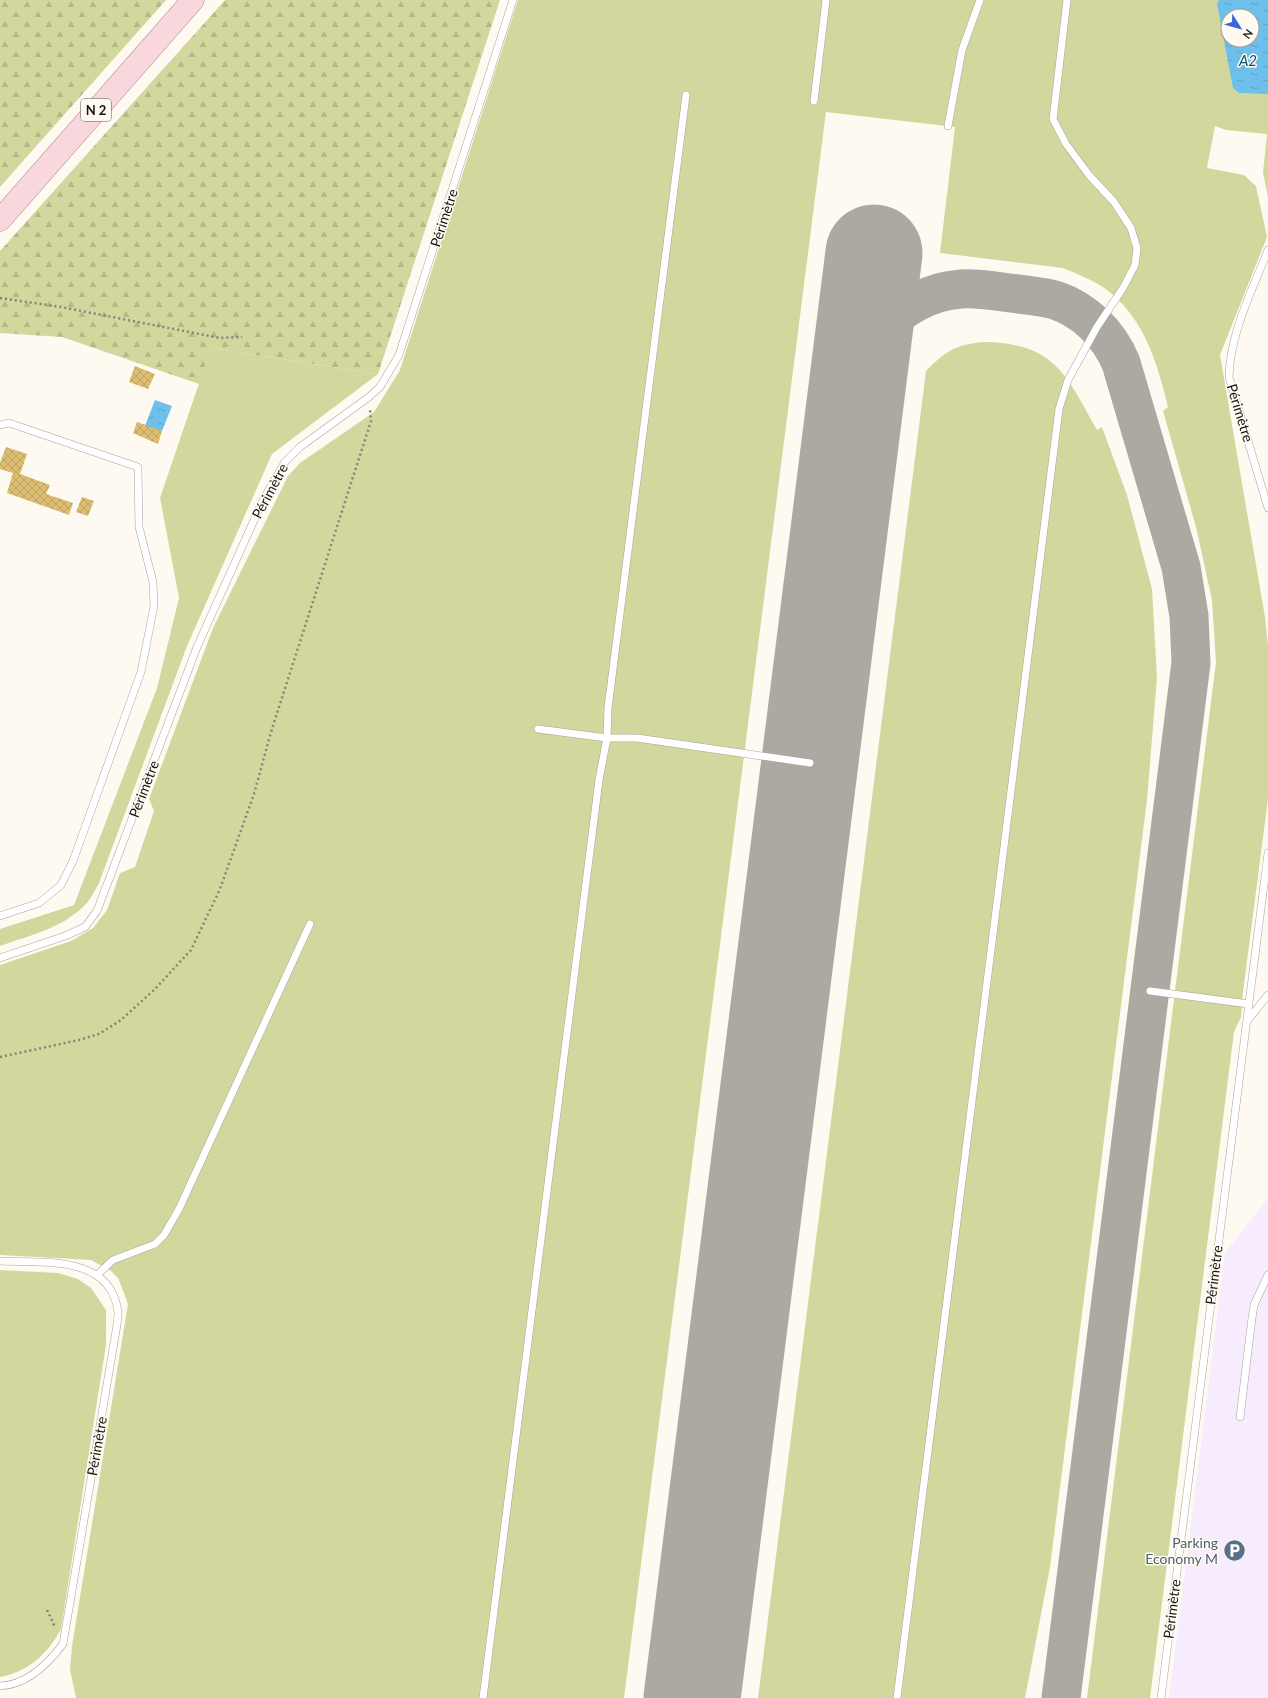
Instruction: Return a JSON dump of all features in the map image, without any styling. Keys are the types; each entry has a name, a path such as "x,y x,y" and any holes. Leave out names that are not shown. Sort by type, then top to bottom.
{"main road":[{"name":"N 2","path":"0,220 193,0"}],"lane":[{"name":"Périmètre","path":"0,958 65,936 85,927 97,911 197,647 264,498 284,462 300,447 368,397 380,387 387,378 399,355 514,0"},
{"path":"814,101 826,0"},
{"path":"948,126 962,50 980,0"},
{"path":"897,1698 1059,409 1068,380 1098,327 1123,288 1136,260 1137,248 1131,228 1114,202 1089,175 1066,144 1053,119 1067,0"},
{"path":"483,1698 599,780 607,738 608,708 686,95"},
{"name":"Périmètre","path":"1268,250 1236,334 1230,357 1229,377 1268,508"},
{"path":"0,425 9,422 138,467 139,527 153,582 154,606 141,672 73,861 61,885 39,903 0,916"},
{"path":"538,729 607,738 637,738 810,763"},
{"name":"Périmètre","path":"1161,1698 1268,853"},
{"path":"97,1275 113,1260 155,1244 164,1235 179,1209 310,924"},
{"path":"1150,991 1249,1004"},
{"path":"1247,1021 1268,995"},
{"name":"Périmètre","path":"0,1261 71,1264 89,1270 103,1280 113,1295 118,1313 62,1644 53,1657 38,1671 10,1686 0,1686"},
{"path":"1240,1418 1254,1305 1268,1275"}],"path":[{"path":"0,298 61,306 220,338 242,337"},
{"path":"0,1057 79,1040 99,1034 121,1020 155,989 191,950 220,889 254,794 271,732 371,421 368,397"}],"shaded area":[{"name":"Parking Economy M","path":"1268,1198 1268,1698 1169,1698 1225,1253"}],"green space":[{"path":"0,0 166,0 0,187"},
{"path":"225,0 500,0 378,374 211,348 199,384 62,337 0,333 0,251"},
{"path":"518,0 1268,0 1268,197 1263,173 1267,134 1226,130 1215,126 1207,168 1244,175 1256,186 1267,237 1220,355 1265,617 1268,645 1268,799 1241,1017 1234,1032 1150,1698 1087,1698 1216,662 1212,600 1196,527 1163,411 1168,407 1160,376 1149,346 1134,318 1112,294 1101,286 1063,268 940,253 955,127 826,112 624,1698 76,1698 70,1670 72,1646 128,1304 118,1278 111,1271 91,1260 0,1255 0,965 71,941 93,928 107,910 120,873 135,867 154,811 149,799 213,628 288,476 300,463 374,412 400,370"},
{"path":"984,342 1008,344 1027,348 1043,356 1056,366 1066,378 1097,430 1102,427 1127,495 1152,589 1157,677 1147,800 1050,1567 1025,1698 758,1698 926,371 946,353 958,347"},
{"path":"211,348 378,374 272,454 187,646 99,883 90,900 77,912 57,925 0,946 0,929 74,905 157,688 179,598 160,498"},
{"path":"0,1270 58,1273 78,1279 91,1288 106,1310 106,1345 61,1629 50,1646 36,1660 20,1671 0,1677"}],"water":[{"name":"A2","path":"1219,0 1268,0 1268,94 1239,93 1233,88 1225,48 1260,48 1260,8 1220,8 1220,20 1217,4"},
{"path":"155,400 172,406 162,431 159,430 141,436"}],"building":[{"path":"135,366 155,374 148,389 129,382"},
{"path":"137,422 162,431 158,444 133,433"},
{"path":"6,447 27,454 20,474 50,485 46,494 73,503 69,515 7,493 13,473 0,469 0,463"},
{"path":"82,497 94,501 88,516 76,512"}],"taxiway":[{"path":"853,420 863,364 872,343 878,334 895,316 915,302 949,290 974,289 1032,296 1055,300 1066,304 1095,324 1110,342 1121,363 1181,567 1189,616 1191,663 1061,1698"}],"runway":[{"path":"692,1698 874,253"}],"place":[{"name":"Parking Economy M","path":"1234,1551"}]}
